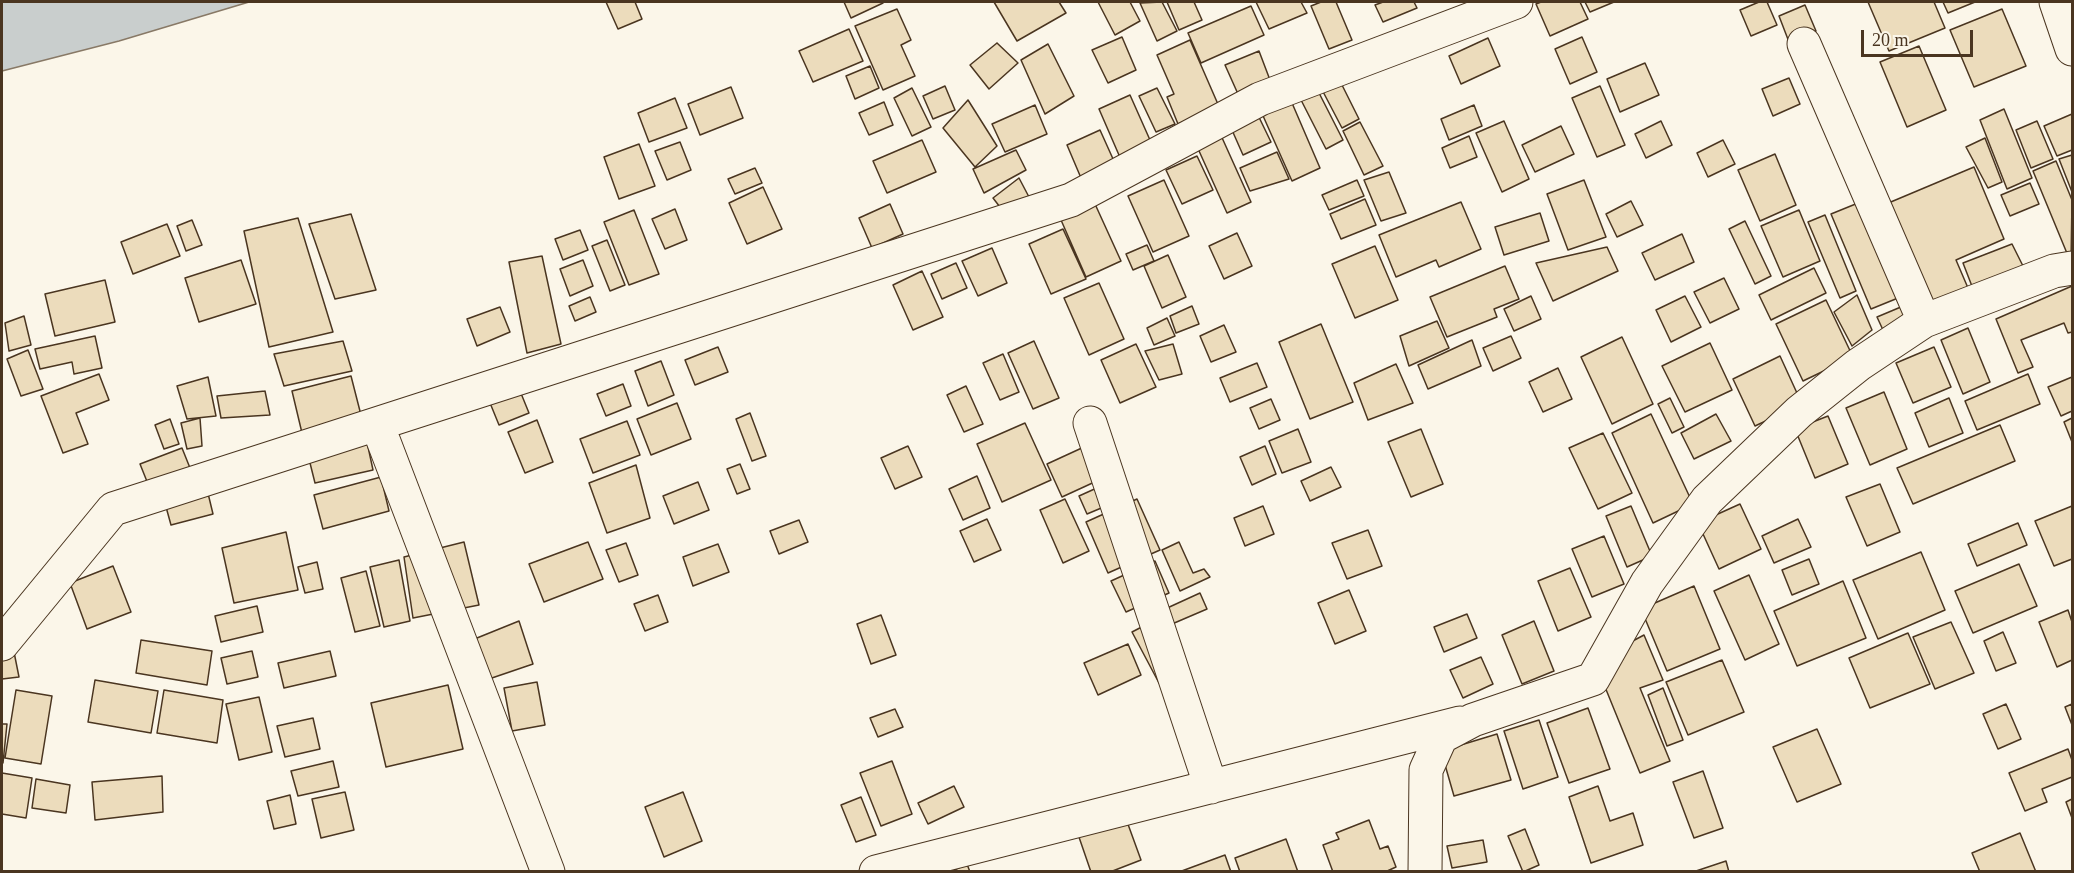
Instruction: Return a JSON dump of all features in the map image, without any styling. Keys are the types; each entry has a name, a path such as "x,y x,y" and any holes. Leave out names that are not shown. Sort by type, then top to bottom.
{"street":[{"path":"2,644 113,509 1071,200 1260,99 1516,2"},
{"path":"2056,2 2073,49"},
{"path":"1804,44 1923,321"},
{"path":"876,872 1473,720 1593,679 1647,583 1707,500 1799,412 1858,364 1923,321 2054,272 2073,268"},
{"path":"1090,423 1211,787"},
{"path":"377,424 548,872"},
{"path":"1425,872 1426,770 1441,737 1473,720"}],"shaded area":[{"path":"2,2 249,2 119,41 2,71"}],"building":[{"path":"606,2 635,2 642,19 618,29"},
{"path":"844,2 882,2 883,3 851,18"},
{"path":"994,2 1059,2 1066,13 1017,41"},
{"path":"1098,2 1130,2 1140,21 1115,35"},
{"path":"1162,2 1177,31 1157,41 1140,3"},
{"path":"1167,2 1194,2 1202,20 1179,30"},
{"path":"1256,2 1301,2 1307,13 1269,29"},
{"path":"1321,2 1336,2 1352,40 1329,49 1311,6"},
{"path":"1383,2 1414,2 1417,8 1383,22 1375,5"},
{"path":"1580,2 1588,19 1550,36 1536,4"},
{"path":"1585,2 1614,2 1590,12"},
{"path":"1759,2 1767,2 1777,25 1751,36 1740,10"},
{"path":"1868,2 1934,2 1945,28 1889,51"},
{"path":"1943,2 1975,2 1948,13"},
{"path":"1805,5 1816,31 1789,42 1779,16"},
{"path":"1251,6 1264,35 1201,63 1188,33"},
{"path":"897,9 911,40 901,45 915,76 883,90 855,26"},
{"path":"2002,9 2026,66 1974,87 1950,30"},
{"path":"849,29 863,61 813,82 799,51"},
{"path":"1122,37 1136,70 1108,83 1092,50"},
{"path":"1582,37 1597,72 1570,84 1555,49"},
{"path":"1488,38 1500,66 1461,84 1449,56"},
{"path":"1190,40 1224,118 1196,116 1178,124 1167,97 1174,94 1157,55"},
{"path":"997,43 1018,63 989,89 970,65"},
{"path":"1048,44 1074,96 1045,114 1021,60"},
{"path":"1919,46 1946,110 1907,127 1880,62"},
{"path":"1259,51 1270,80 1238,94 1225,65"},
{"path":"1645,63 1659,95 1620,112 1607,79"},
{"path":"870,66 879,88 855,99 846,76"},
{"path":"1337,75 1359,119 1342,128 1319,84"},
{"path":"1789,78 1800,104 1773,116 1762,89"},
{"path":"945,86 955,110 933,119 923,96"},
{"path":"1600,86 1625,145 1597,157 1572,98"},
{"path":"731,87 743,118 700,135 688,104"},
{"path":"912,88 931,127 912,136 894,98"},
{"path":"1157,88 1175,124 1156,132 1139,96"},
{"path":"1317,89 1343,140 1326,149 1300,98"},
{"path":"1130,95 1154,149 1122,162 1099,109"},
{"path":"1289,96 1320,168 1292,181 1260,109"},
{"path":"675,98 687,128 649,142 638,113"},
{"path":"968,100 997,146 975,167 943,128"},
{"path":"884,102 893,125 869,135 859,113"},
{"path":"1035,105 1047,134 1005,152 992,124"},
{"path":"1474,105 1482,126 1449,140 1441,119"},
{"path":"1255,109 1271,142 1243,155 1228,121"},
{"path":"2004,109 2032,178 2007,189 1980,120"},
{"path":"2072,114 2072,150 2057,156 2044,126"},
{"path":"1504,121 1529,179 1502,192 1476,133"},
{"path":"1661,121 1672,145 1646,158 1635,134"},
{"path":"2037,121 2053,159 2031,168 2016,130"},
{"path":"1360,122 1383,166 1364,175 1343,131"},
{"path":"1561,126 1574,154 1535,172 1522,145"},
{"path":"1100,130 1118,170 1084,185 1067,145"},
{"path":"1219,131 1251,202 1227,213 1195,142"},
{"path":"1469,136 1477,157 1450,168 1442,148"},
{"path":"1985,138 2002,182 1988,188 1966,147"},
{"path":"922,140 936,172 887,193 873,161"},
{"path":"1723,140 1735,164 1708,177 1697,153"},
{"path":"680,142 691,170 667,180 655,151"},
{"path":"639,144 655,186 619,199 604,157"},
{"path":"1016,150 1026,170 984,193 973,169"},
{"path":"1277,152 1289,179 1250,191 1240,168"},
{"path":"1775,154 1796,205 1760,221 1738,170"},
{"path":"2072,155 2072,192 2059,159"},
{"path":"1197,156 1213,190 1182,204 1166,170"},
{"path":"2056,161 2072,200 2071,263 2033,171"},
{"path":"1974,167 2004,239 1956,260 1971,295 1931,311 1886,204"},
{"path":"755,168 762,183 735,194 728,179"},
{"path":"1389,172 1406,213 1381,221 1364,180"},
{"path":"1019,178 1029,197 1003,211 993,198"},
{"path":"1164,180 1189,236 1153,252 1128,196"},
{"path":"1357,180 1364,196 1329,210 1322,195"},
{"path":"1584,180 1606,237 1568,250 1547,194"},
{"path":"2030,183 2039,204 2010,216 2001,195"},
{"path":"763,187 782,229 747,244 729,203"},
{"path":"1365,199 1376,225 1341,239 1330,214"},
{"path":"1631,201 1643,225 1617,237 1606,214"},
{"path":"1863,201 1903,296 1871,309 1831,214"},
{"path":"1461,202 1481,249 1439,267 1436,260 1396,277 1379,235"},
{"path":"890,204 903,234 872,248 859,218"},
{"path":"1095,204 1121,261 1086,277 1061,220"},
{"path":"675,209 687,240 665,249 652,219"},
{"path":"634,210 659,274 629,285 604,222"},
{"path":"1799,210 1820,261 1783,277 1761,226"},
{"path":"1540,213 1549,241 1504,255 1495,227"},
{"path":"351,214 376,290 335,299 309,224"},
{"path":"1825,215 1856,291 1840,298 1808,222"},
{"path":"298,218 333,332 269,347 244,231"},
{"path":"192,220 202,245 186,251 177,226"},
{"path":"1745,221 1771,276 1755,284 1729,229"},
{"path":"167,224 180,256 133,274 121,242"},
{"path":"1063,229 1086,279 1051,294 1029,244"},
{"path":"580,230 588,250 563,260 555,239"},
{"path":"1237,233 1252,266 1224,279 1209,246"},
{"path":"1682,234 1694,262 1655,280 1642,253"},
{"path":"607,240 625,285 610,291 592,246"},
{"path":"2012,244 2027,274 1975,294 1963,263"},
{"path":"1147,245 1154,261 1133,270 1126,254"},
{"path":"1375,246 1398,300 1355,318 1332,264"},
{"path":"1607,247 1618,271 1553,301 1536,263"},
{"path":"992,248 1007,283 978,296 962,261"},
{"path":"1168,255 1186,297 1162,308 1144,266"},
{"path":"542,256 561,344 527,353 509,262"},
{"path":"241,260 256,304 199,322 185,278"},
{"path":"583,260 593,286 570,296 560,269"},
{"path":"956,263 967,288 942,299 931,274"},
{"path":"1505,266 1519,299 1494,309 1497,317 1447,337 1430,297"},
{"path":"1814,268 1826,293 1771,320 1759,295"},
{"path":"922,271 943,317 913,330 893,285"},
{"path":"1724,278 1739,309 1710,323 1694,292"},
{"path":"105,280 115,322 55,336 45,294"},
{"path":"1099,283 1124,339 1089,355 1064,298"},
{"path":"2072,286 2072,332 2068,333 2064,323 2021,340 2033,367 2018,373 1996,319"},
{"path":"1857,295 1872,330 1852,346 1834,312"},
{"path":"1531,296 1541,319 1514,331 1504,309"},
{"path":"1685,296 1701,327 1671,342 1656,310"},
{"path":"590,297 596,312 575,321 569,306"},
{"path":"1826,300 1853,357 1803,381 1776,324"},
{"path":"1908,304 1913,317 1883,330 1877,317"},
{"path":"1192,306 1199,324 1176,333 1170,316"},
{"path":"500,307 510,332 477,346 467,319"},
{"path":"24,316 31,345 9,351 5,323"},
{"path":"1167,318 1175,336 1154,345 1147,328"},
{"path":"1437,321 1449,348 1409,366 1400,336"},
{"path":"1321,324 1353,402 1310,419 1279,342"},
{"path":"1224,325 1236,352 1211,362 1200,336"},
{"path":"1968,328 1990,382 1963,394 1941,340"},
{"path":"95,336 102,368 74,374 72,362 40,369 35,349"},
{"path":"1511,336 1521,358 1493,371 1483,348"},
{"path":"1622,337 1653,404 1612,424 1581,357"},
{"path":"1472,340 1481,366 1428,389 1418,365"},
{"path":"343,341 352,371 284,386 274,354"},
{"path":"1034,341 1059,398 1033,409 1008,353"},
{"path":"1710,343 1732,390 1685,412 1662,366"},
{"path":"1136,344 1156,387 1120,403 1101,360"},
{"path":"1173,344 1182,374 1159,380 1145,351"},
{"path":"718,347 728,372 695,385 685,360"},
{"path":"1934,347 1951,387 1913,403 1896,363"},
{"path":"28,350 43,389 21,396 7,359"},
{"path":"1003,354 1019,392 1000,400 983,363"},
{"path":"1780,356 1802,404 1755,426 1733,379"},
{"path":"661,361 674,395 648,406 635,371"},
{"path":"1257,363 1267,387 1230,402 1220,378"},
{"path":"1396,364 1413,403 1368,420 1354,383"},
{"path":"1558,368 1572,399 1543,412 1529,382"},
{"path":"99,374 109,400 76,413 88,444 63,453 41,396"},
{"path":"2028,374 2040,404 1977,430 1965,401"},
{"path":"351,376 362,419 302,433 292,391"},
{"path":"208,377 216,416 187,419 177,386"},
{"path":"2072,377 2072,411 2061,416 2048,387"},
{"path":"623,384 631,406 606,416 597,394"},
{"path":"518,386 529,413 499,425 488,398"},
{"path":"966,386 983,424 964,432 947,395"},
{"path":"265,391 270,415 221,418 217,396"},
{"path":"1884,392 1907,449 1870,465 1846,408"},
{"path":"1670,398 1684,427 1672,433 1658,404"},
{"path":"1949,398 1963,433 1929,447 1915,413"},
{"path":"1271,399 1280,420 1259,429 1250,408"},
{"path":"677,403 691,439 651,455 637,419"},
{"path":"750,413 766,456 752,461 736,419"},
{"path":"1651,414 1693,504 1653,523 1612,433"},
{"path":"1716,414 1731,441 1694,459 1681,433"},
{"path":"1828,416 1848,464 1815,478 1795,429"},
{"path":"200,418 202,446 187,449 181,423"},
{"path":"2072,418 2072,442 2064,422"},
{"path":"170,419 179,444 164,449 155,425"},
{"path":"537,420 553,462 525,473 508,432"},
{"path":"627,421 640,455 593,473 580,439"},
{"path":"1025,423 1051,480 1002,502 977,444"},
{"path":"2000,425 2015,461 1913,504 1897,468"},
{"path":"1298,429 1311,462 1282,473 1269,441"},
{"path":"1421,429 1443,484 1411,497 1388,442"},
{"path":"1603,433 1632,493 1598,509 1569,448"},
{"path":"1097,441 1112,474 1062,497 1047,464"},
{"path":"367,442 373,470 315,483 308,455"},
{"path":"908,446 922,477 895,489 881,458"},
{"path":"1265,446 1276,474 1252,485 1240,457"},
{"path":"182,448 194,478 152,494 140,464"},
{"path":"740,464 750,489 737,494 727,469"},
{"path":"636,465 650,518 607,533 589,483"},
{"path":"1331,467 1341,487 1310,501 1301,481"},
{"path":"977,476 990,508 963,520 949,489"},
{"path":"381,477 389,511 323,529 314,495"},
{"path":"698,482 709,510 674,524 663,496"},
{"path":"1110,482 1118,501 1087,514 1079,496"},
{"path":"1880,484 1900,532 1867,546 1846,497"},
{"path":"206,485 213,514 171,525 163,496"},
{"path":"1065,499 1089,551 1063,563 1040,510"},
{"path":"1137,499 1160,550 1108,573 1086,522"},
{"path":"1740,504 1761,549 1719,569 1698,523"},
{"path":"1263,506 1274,534 1245,546 1234,518"},
{"path":"1631,506 1652,556 1627,567 1606,516"},
{"path":"2072,506 2072,559 2054,566 2035,521"},
{"path":"987,519 1001,550 974,562 960,531"},
{"path":"1798,519 1811,547 1774,563 1762,536"},
{"path":"799,520 808,542 779,554 770,531"},
{"path":"2018,523 2027,545 1977,566 1968,544"},
{"path":"1368,530 1382,566 1347,579 1332,543"},
{"path":"286,532 298,590 234,603 222,548"},
{"path":"1604,536 1624,584 1592,597 1572,549"},
{"path":"464,542 479,605 413,618 404,557"},
{"path":"588,542 603,579 544,602 529,564"},
{"path":"1179,542 1193,573 1204,569 1210,577 1180,591 1162,550"},
{"path":"626,543 638,575 619,582 606,550"},
{"path":"718,544 729,572 693,586 683,557"},
{"path":"1921,552 1945,610 1878,639 1853,580"},
{"path":"1809,559 1819,584 1792,595 1782,570"},
{"path":"399,560 410,621 384,627 370,567"},
{"path":"1155,561 1169,593 1126,612 1111,581"},
{"path":"317,562 323,589 305,593 298,567"},
{"path":"2019,564 2037,606 1973,633 1955,591"},
{"path":"113,566 131,612 87,629 70,583"},
{"path":"1570,568 1591,617 1558,631 1538,581"},
{"path":"366,571 380,626 355,632 341,578"},
{"path":"1749,575 1779,644 1745,660 1714,591"},
{"path":"1843,581 1866,638 1797,666 1774,611"},
{"path":"1694,586 1720,649 1667,671 1641,609"},
{"path":"1349,590 1366,631 1335,644 1318,603"},
{"path":"1200,593 1207,609 1172,624 1165,609"},
{"path":"658,595 668,622 645,631 634,604"},
{"path":"257,606 263,632 221,642 215,616"},
{"path":"2068,610 2072,622 2072,660 2057,667 2039,622"},
{"path":"1467,614 1477,638 1444,652 1434,627"},
{"path":"881,615 896,655 871,664 857,624"},
{"path":"1161,617 1188,668 1159,683 1132,632"},
{"path":"519,621 533,664 486,680 472,640"},
{"path":"1534,621 1554,671 1522,684 1502,635"},
{"path":"8,622 19,677 2,679 2,624"},
{"path":"1951,622 1974,673 1935,689 1913,637"},
{"path":"2003,632 2016,663 1996,671 1984,641"},
{"path":"1908,633 1930,684 1870,708 1849,658"},
{"path":"1644,635 1663,680 1640,688 1670,761 1640,773 1605,687 1614,651"},
{"path":"141,640 212,651 207,685 136,673"},
{"path":"1128,644 1141,675 1098,695 1084,663"},
{"path":"252,651 258,677 227,684 221,658"},
{"path":"330,651 336,676 284,688 278,663"},
{"path":"1481,657 1493,684 1463,698 1450,670"},
{"path":"1722,660 1744,712 1688,735 1666,682"},
{"path":"95,680 158,691 151,733 88,722"},
{"path":"537,682 545,725 512,731 504,688"},
{"path":"448,685 463,749 386,767 371,703"},
{"path":"1663,688 1683,740 1667,746 1648,695"},
{"path":"16,690 52,696 41,764 5,758"},
{"path":"164,690 223,700 217,743 157,733"},
{"path":"259,697 272,752 239,760 226,704"},
{"path":"2006,704 2021,739 1998,749 1983,714"},
{"path":"2072,704 2072,725 2065,707"},
{"path":"1588,708 1610,769 1569,783 1547,723"},
{"path":"895,709 903,727 878,737 870,718"},
{"path":"313,718 320,749 285,757 277,726"},
{"path":"1539,720 1558,777 1523,789 1504,731"},
{"path":"2,724 7,724 3,763 2,763"},
{"path":"1817,729 1841,784 1797,802 1773,747"},
{"path":"1497,734 1511,780 1454,796 1441,751"},
{"path":"2068,749 2072,760 2072,777 2042,789 2047,802 2025,811 2009,773"},
{"path":"333,761 339,787 298,796 291,771"},
{"path":"892,761 912,814 881,826 860,773"},
{"path":"1703,771 1723,828 1694,838 1673,782"},
{"path":"2,773 32,778 26,818 2,814"},
{"path":"162,776 163,812 95,820 92,782"},
{"path":"36,779 70,785 66,813 32,808"},
{"path":"954,786 964,807 928,824 918,803"},
{"path":"1598,786 1610,821 1633,813 1643,845 1591,863 1569,797"},
{"path":"345,792 354,830 321,838 312,799"},
{"path":"683,792 702,841 664,857 645,807"},
{"path":"1117,794 1141,860 1110,872 1091,872 1070,811"},
{"path":"290,795 296,824 274,829 267,801"},
{"path":"861,797 876,835 856,842 841,805"},
{"path":"2072,799 2072,818 2066,802"},
{"path":"1369,820 1380,849 1388,846 1396,867 1385,872 1333,872 1323,845 1339,839 1336,833"},
{"path":"1525,829 1539,865 1523,872 1508,836"},
{"path":"2020,833 2036,872 1980,872 1972,853"},
{"path":"1286,839 1298,872 1240,872 1235,858"},
{"path":"1483,840 1487,862 1452,868 1447,846"},
{"path":"1225,855 1231,872 1179,872"},
{"path":"1726,861 1729,872 1696,872 1696,871"},
{"path":"967,864 970,872 950,872"}]}
